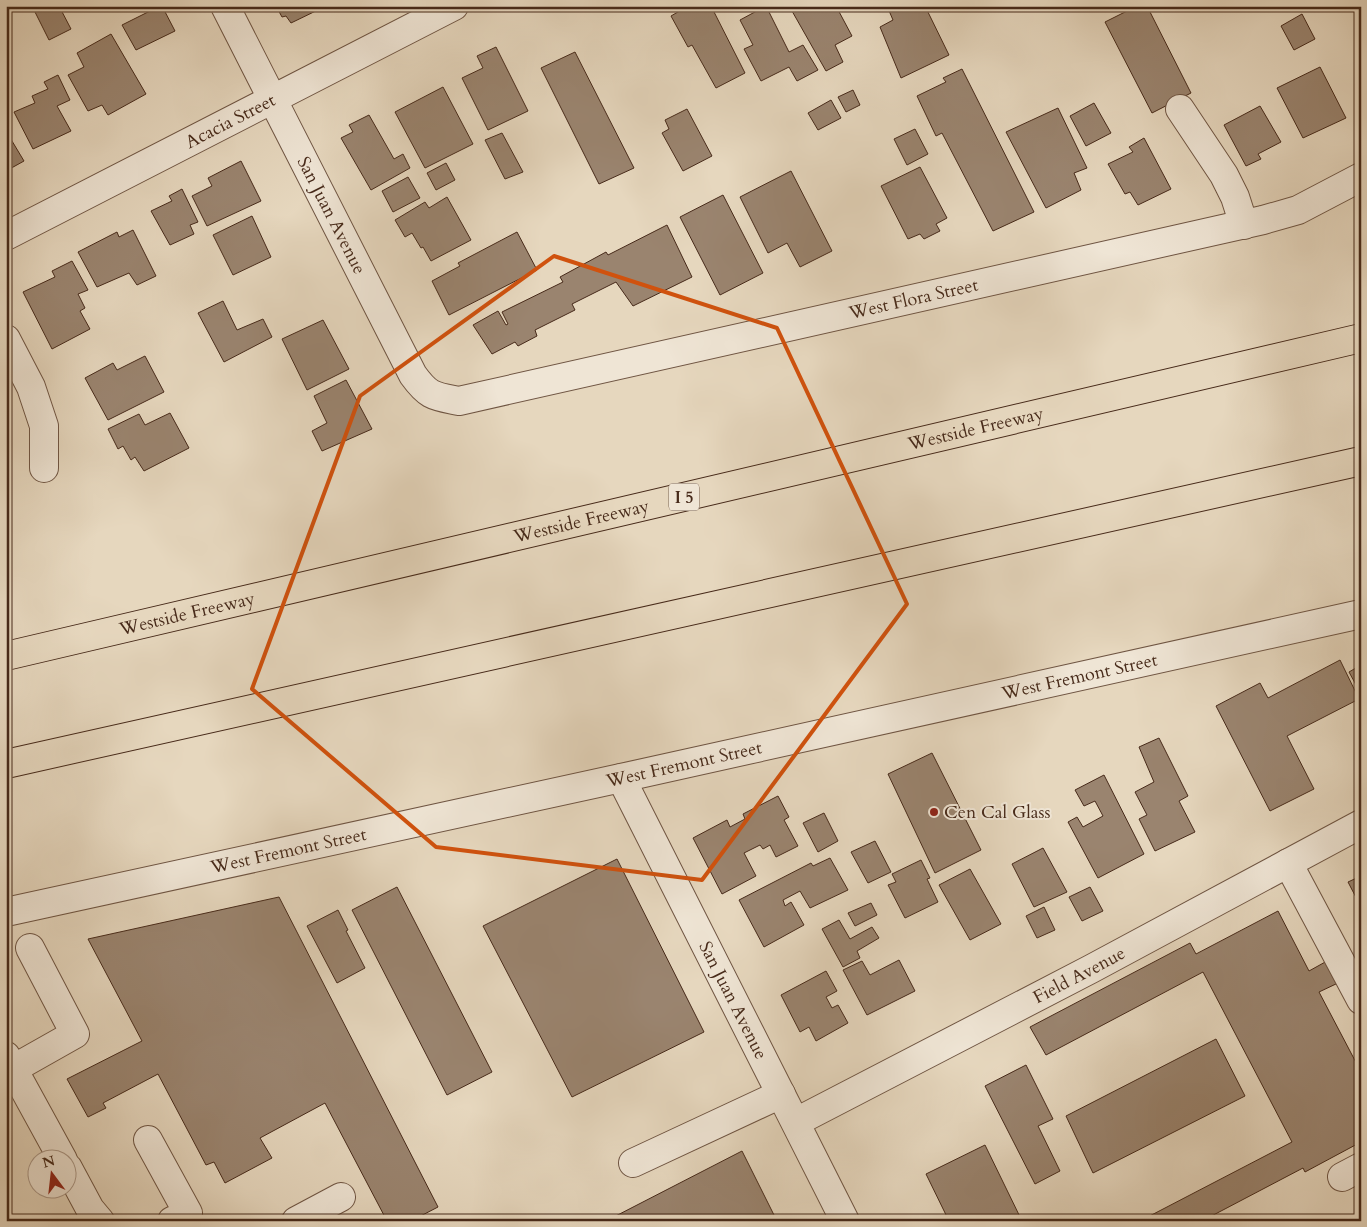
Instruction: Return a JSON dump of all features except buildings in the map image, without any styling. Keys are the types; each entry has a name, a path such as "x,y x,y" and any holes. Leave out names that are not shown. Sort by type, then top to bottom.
{"highway":[{"name":"Westside Freeway","path":"6,656 1361,338"},
{"path":"6,764 1361,461"}],"street":[{"name":"San Juan Avenue","path":"225,6 413,375 423,389 434,396 459,401"},
{"name":"Acacia Street","path":"6,236 454,6"},
{"path":"1180,109 1224,175 1235,197 1244,225"},
{"name":"West Flora Street","path":"459,401 1244,225 1298,210 1361,178"},
{"path":"6,339 31,386 44,426 44,468"},
{"name":"West Fremont Street","path":"6,912 1361,614"},
{"name":"San Juan Avenue","path":"621,778 845,1221"},
{"name":"Field Avenue","path":"796,1122 1091,969 1361,824"},
{"path":"1288,863 1361,1000"},
{"path":"30,948 75,1034 12,1074 57,1150"},
{"path":"633,1164 781,1094"},
{"path":"148,1140 188,1213 172,1221"},
{"path":"78,1185 98,1218"},
{"path":"296,1221 341,1197"}],"highlighted area":[{"path":"554,256 777,328 907,604 702,880 436,847 252,689 360,396"}],"place":[{"name":"Cen Cal Glass","path":"934,812"}]}
